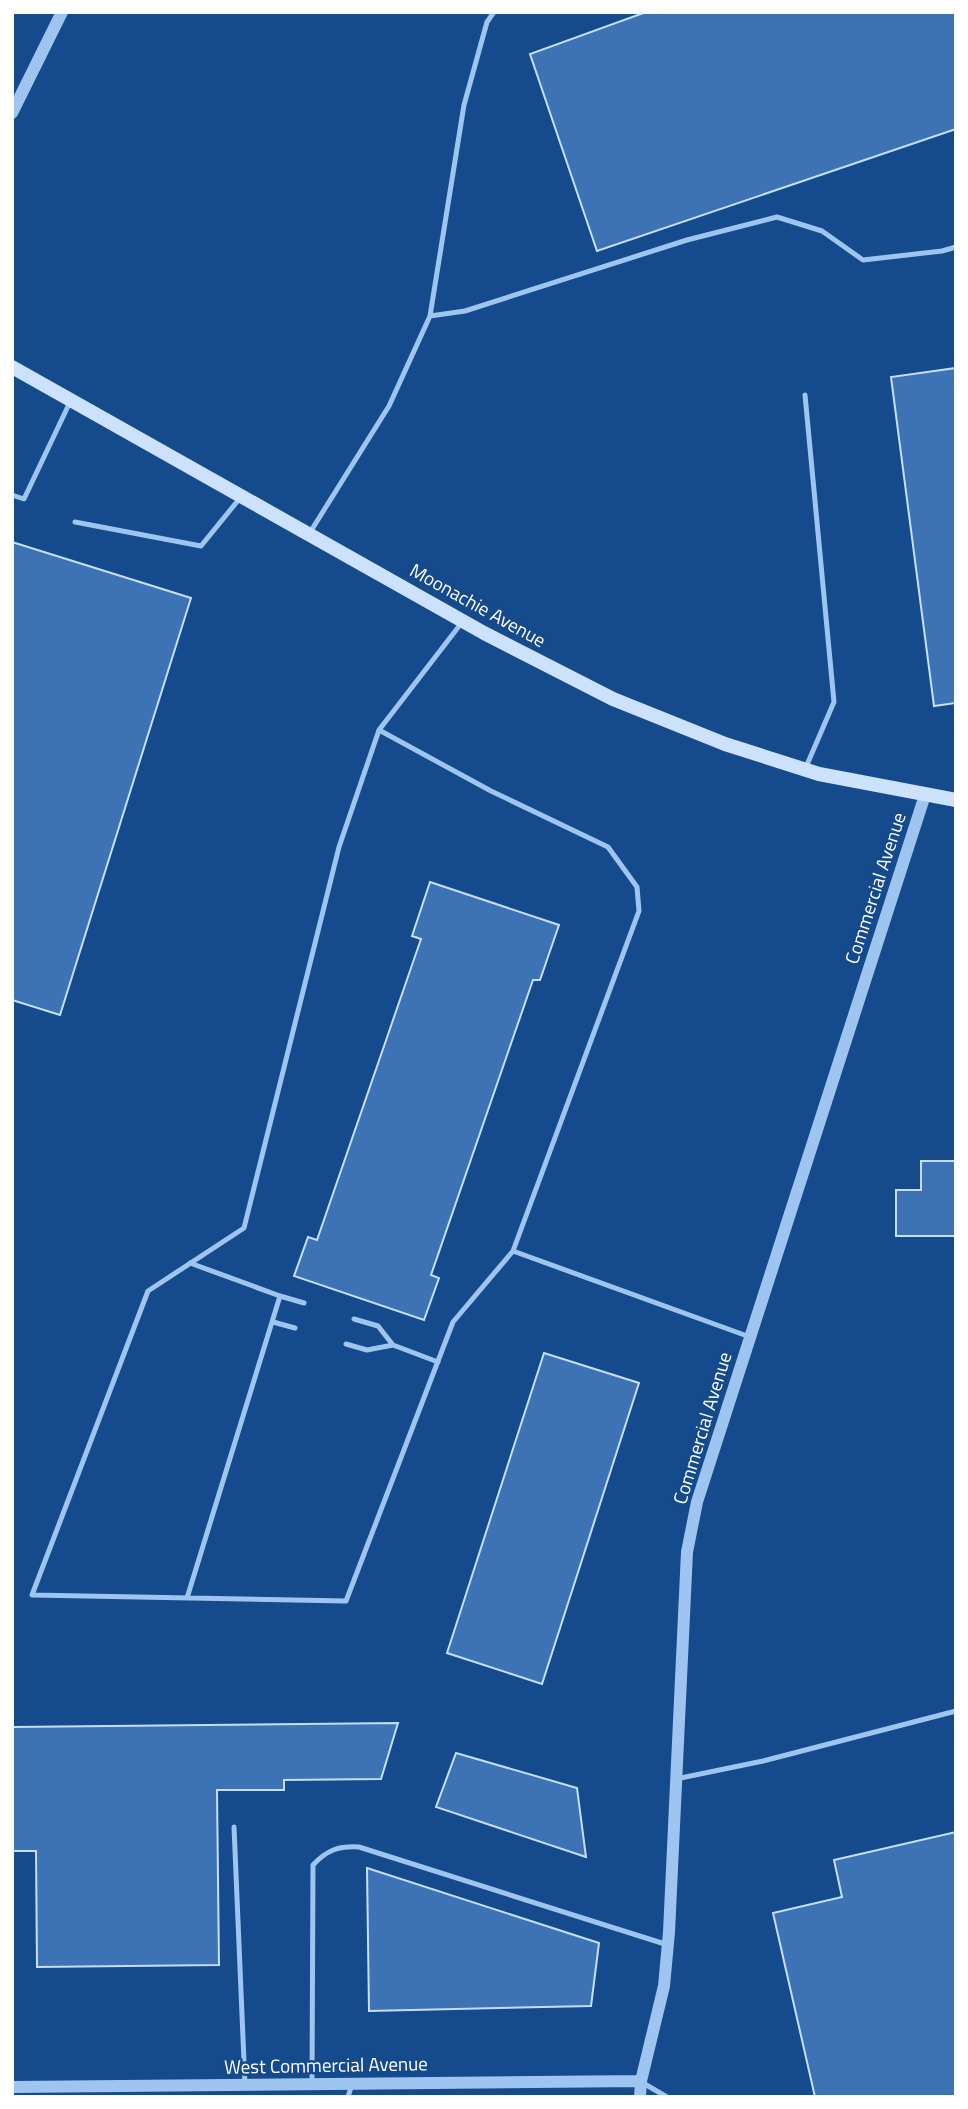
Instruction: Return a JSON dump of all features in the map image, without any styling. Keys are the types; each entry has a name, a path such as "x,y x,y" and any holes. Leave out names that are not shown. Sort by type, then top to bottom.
{"main road":[{"name":"Moonachie Avenue","path":"12,368 463,620 613,699 725,744 805,770 956,800"}],"street":[{"path":"12,113 62,12"},
{"name":"Commercial Avenue","path":"640,2097 641,2081 664,1986 668,1945 687,1552 697,1502 925,795"},
{"name":"West Commercial Avenue","path":"12,2087 312,2085 350,2090 641,2081"}],"lane":[{"path":"309,534 389,406 430,316 464,105 487,23 494,12"},
{"path":"430,316 465,311 687,240 776,217 822,230 863,260 956,247"},
{"path":"805,396 834,702 805,770"},
{"path":"12,495 24,499 71,400"},
{"path":"75,522 201,546 242,496"},
{"path":"379,730 491,791 608,847 636,887 639,911 631,937 513,1251 453,1322 346,1601 32,1595 148,1291 244,1228 339,847 379,730 463,620"},
{"path":"513,1251 750,1337"},
{"path":"190,1264 304,1303"},
{"path":"187,1598 281,1296"},
{"path":"354,1319 378,1326 393,1345 438,1362"},
{"path":"273,1322 295,1328"},
{"path":"346,1344 367,1350 393,1345"},
{"path":"676,1779 763,1761 956,1711"},
{"path":"234,1827 245,2085"},
{"path":"312,2085 313,1865 324,1853 340,1846 359,1847 668,1945"},
{"path":"641,2081 667,2097"}],"building":[{"path":"646,12 956,12 956,129 597,251 530,54"},
{"path":"956,368 956,703 934,706 891,377"},
{"path":"12,542 191,598 60,1015 12,1000"},
{"path":"430,882 559,925 540,980 533,980 431,1275 439,1278 424,1320 294,1276 308,1237 317,1240 421,939 412,936"},
{"path":"921,1161 956,1161 956,1236 896,1236 896,1190 921,1190"},
{"path":"544,1353 639,1383 542,1684 447,1653"},
{"path":"398,1723 381,1779 284,1780 284,1790 217,1790 219,1965 37,1967 36,1851 12,1851 12,1727"},
{"path":"456,1753 577,1788 586,1857 436,1807"},
{"path":"956,1832 956,2097 815,2097 773,1913 842,1897 834,1860"},
{"path":"367,1868 599,1943 591,2006 369,2011"}]}
